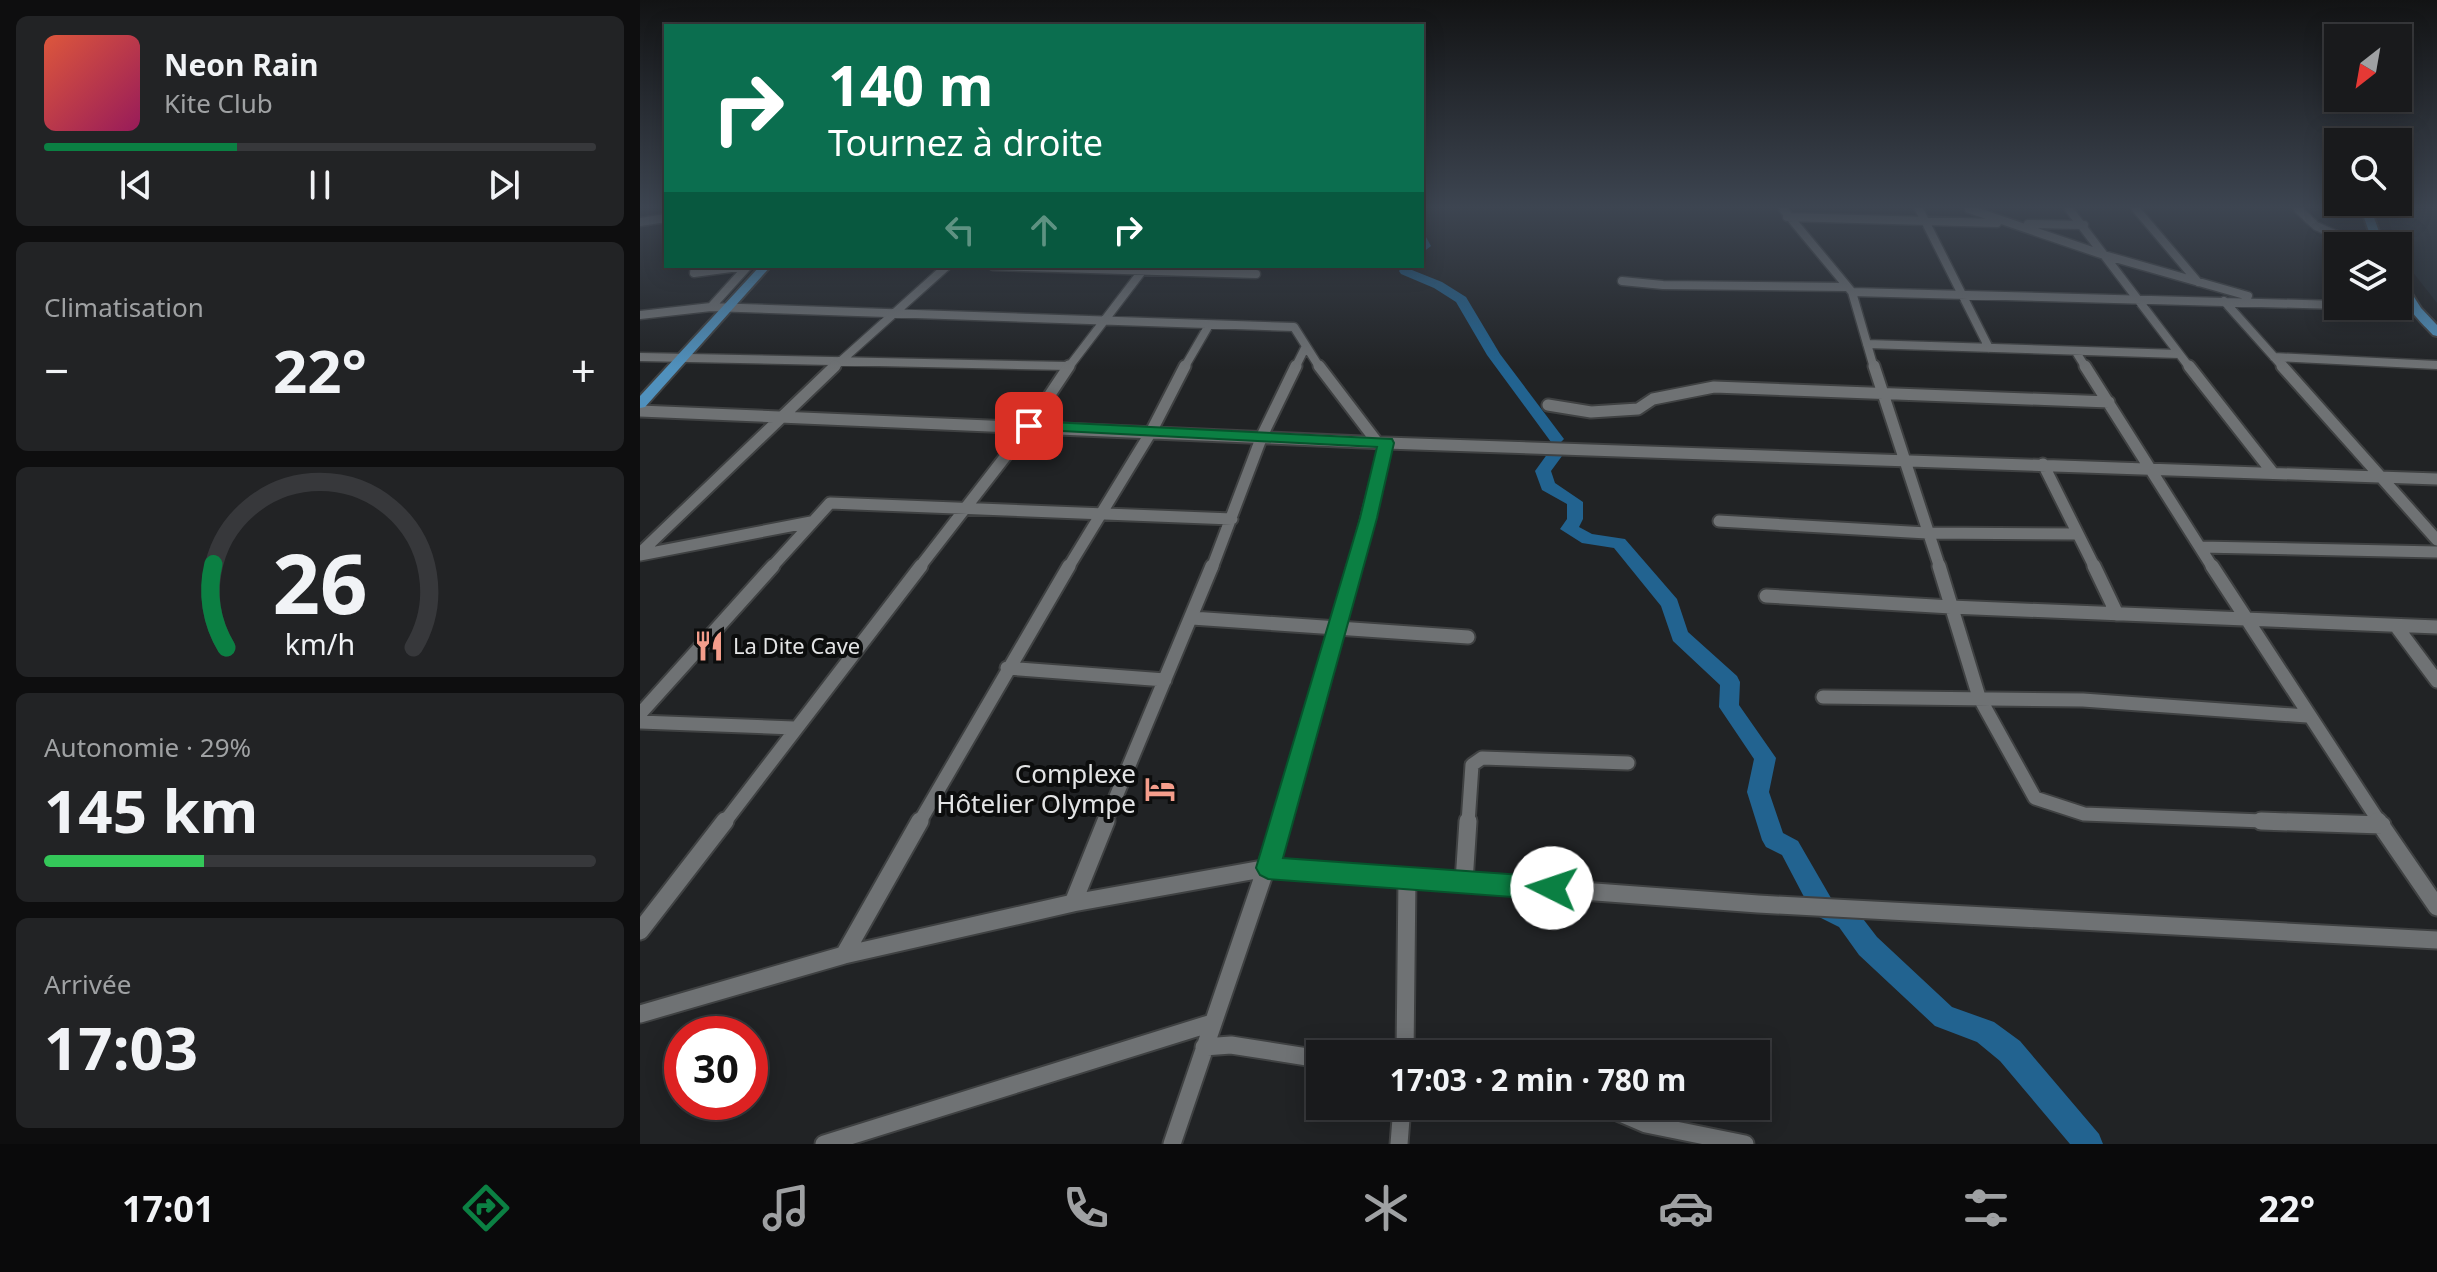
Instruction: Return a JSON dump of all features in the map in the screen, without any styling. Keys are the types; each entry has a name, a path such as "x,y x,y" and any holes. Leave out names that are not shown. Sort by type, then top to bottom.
{"main road":[{"path":"640,405 764,268"},
{"path":"2412,303 2437,332"}],"street":[{"path":"1827,262 1849,289 1882,395 1906,459 1979,697 2035,798 2084,814 2382,825"},
{"path":"1946,262 1989,348"},
{"path":"2109,262 2273,473"},
{"path":"2130,262 2268,301"},
{"path":"2181,262 2198,282"},
{"path":"695,268 694,273 732,268"},
{"path":"711,307 745,268"},
{"path":"640,554 780,416 945,268"},
{"path":"1094,268 1256,274"},
{"path":"640,931 1029,426 1069,366 1144,269"},
{"path":"1622,281 1663,285 2324,304"},
{"path":"2224,301 2437,540"},
{"path":"640,315 728,307 1294,327 1305,348 1382,442"},
{"path":"2412,310 2416,310"},
{"path":"844,955 1007,668 1151,432 1209,325"},
{"path":"1867,344 2179,354"},
{"path":"1073,903 1192,618 1262,436 1305,348"},
{"path":"2076,352 2307,716 2437,907"},
{"path":"640,357 1069,366"},
{"path":"2274,357 2437,365"},
{"path":"1548,405 1591,412 1638,409 1653,399 1714,387 2109,402"},
{"path":"640,405 780,416 1382,442 2437,479"},
{"path":"1172,1144 1268,868 1338,627 1382,442"},
{"path":"2043,464 2117,614"},
{"path":"640,714 830,503 1232,519"},
{"path":"1719,521 1927,533 2078,534"},
{"path":"640,554 811,522"},
{"path":"2200,547 2437,552"},
{"path":"1766,596 2246,621 2437,627"},
{"path":"1192,618 1468,637"},
{"path":"2396,626 2437,681"},
{"path":"1007,668 1165,680"},
{"path":"1823,697 2083,700 2307,716"},
{"path":"640,722 794,728"},
{"path":"1464,882 1472,765 1482,758 1628,763"},
{"path":"640,1014 844,955 1073,903 1268,868 1758,904 2437,940"},
{"path":"1405,1040 1407,878"},
{"path":"824,1144 1212,1023"},
{"path":"1204,1047 1231,1045 1306,1057"},
{"path":"1399,1144 1401,1120"},
{"path":"1637,1120 1745,1144"}],"shaded area":[{"path":"2412,262 2437,262 2437,303 2412,271"}],"waterway":[{"path":"1407,268 1405,271 1438,285 1461,300 1494,355 1556,439"},
{"path":"1554,456 1543,471 1548,486 1575,502 1575,519 1569,529 1588,539 1619,543 1670,604 1680,636 1730,682 1729,707 1765,758 1758,792 1774,840 1790,848 1822,906 1848,919 1868,946 1944,1017 1985,1031 2010,1051 2089,1144"}],"place":[{"name":"La Dite Cave","path":"709,646"},
{"name":"Complexe Hôtelier Olympe","path":"1160,789"}],"route":[{"path":"1029,426 1386,443 1368,518 1268,868 1552,888"}]}
